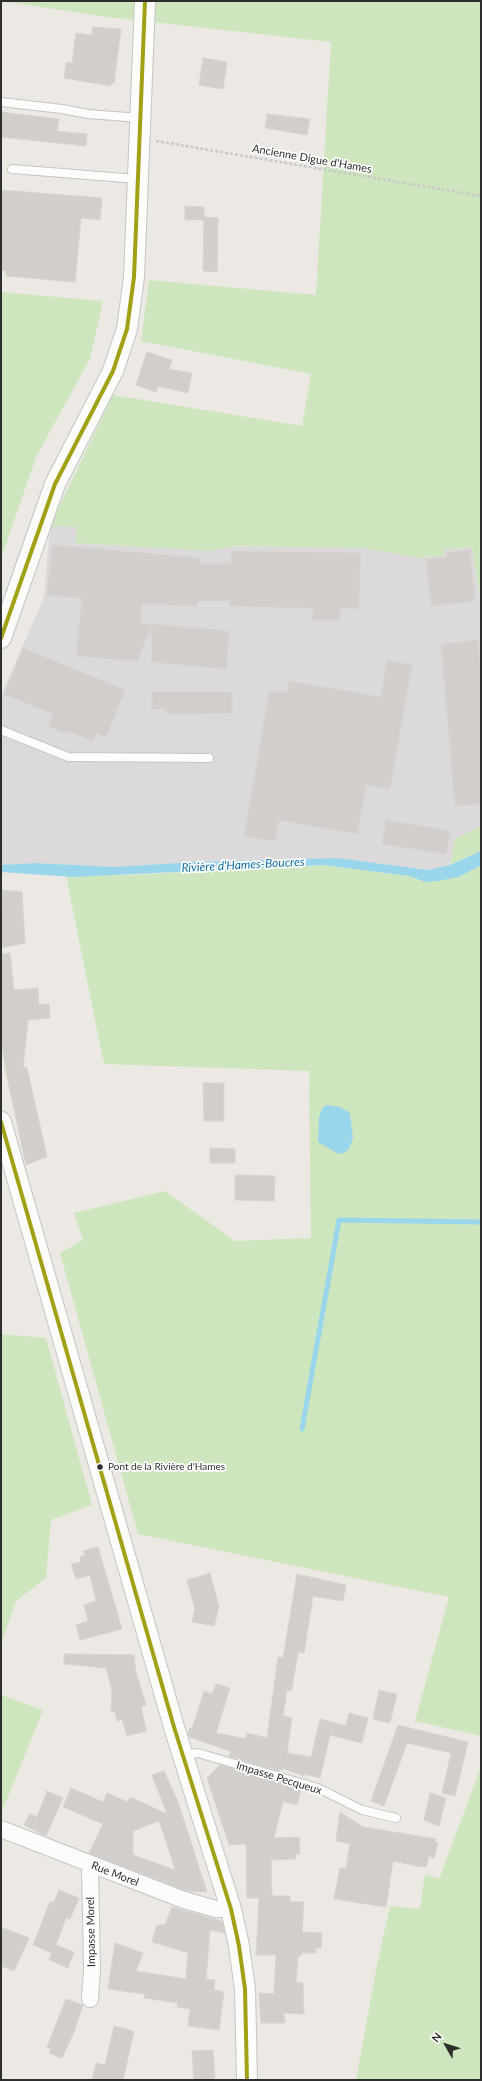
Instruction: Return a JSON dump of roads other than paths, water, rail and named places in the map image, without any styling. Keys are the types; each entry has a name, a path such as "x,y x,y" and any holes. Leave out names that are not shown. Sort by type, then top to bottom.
{"street":[{"path":"1,638 54,484 108,382 122,346 132,297 145,1"},
{"path":"1,1122 7,1162 183,1755 231,1909 239,1946 245,1989 247,2080"},
{"name":"Rue Morel","path":"1,1829 90,1865 184,1900 216,1909 231,1909"},
{"name":"Impasse Morel","path":"90,1865 92,1970 90,1999"}],"lane":[{"path":"1,102 62,109 88,114 141,118"},
{"path":"12,169 138,179"},
{"path":"1,730 68,757 209,758"},
{"name":"Impasse Pecqueux","path":"183,1755 198,1754 318,1788 362,1810 396,1818"}],"water":[{"name":"Rivière d'Hames-Boucres","path":"481,851 481,865 459,877 425,882 409,876 323,865 72,877 1,872 1,865 35,863 114,867 194,862 338,858 428,870 450,865"},
{"path":"328,1105 340,1107 350,1113 353,1138 349,1149 344,1153 339,1154 318,1142 319,1117 323,1107"}],"waterway":[{"path":"302,1429 339,1220 481,1222"}],"place":[{"name":"Pont de la Rivière d'Hames","path":"100,1467"}]}
